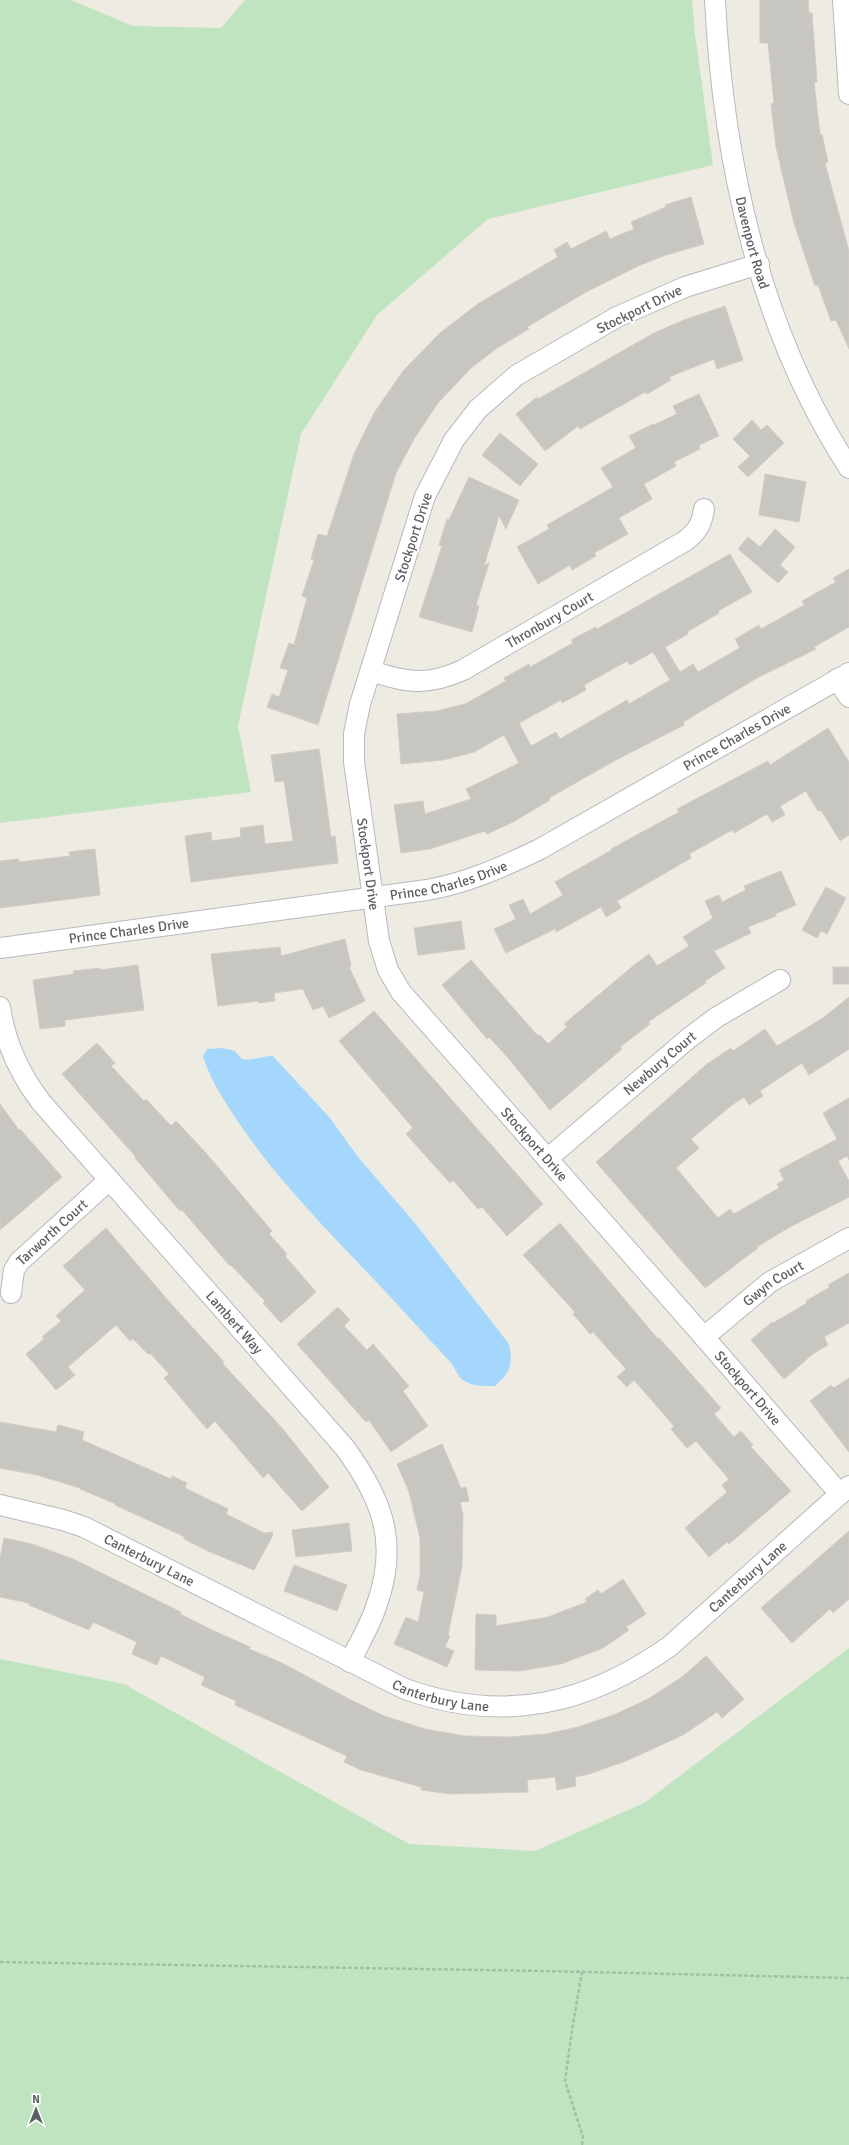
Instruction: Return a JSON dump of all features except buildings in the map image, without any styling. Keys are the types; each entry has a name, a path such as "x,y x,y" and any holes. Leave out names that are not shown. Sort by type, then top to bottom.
{"street":[{"name":"Davenport Road","path":"715,0 720,72 728,134 733,164 759,264 777,319 800,376 823,424 849,468"},
{"path":"844,0 848,84"},
{"name":"Stockport Drive","path":"759,264 685,287 617,317 517,375 478,409 454,440 425,496 356,719 354,748 373,896 383,956 401,992 704,1337 844,1490"},
{"name":"Thronbury Court","path":"370,671 392,678 419,682 441,679 463,670 685,541 694,534 700,525 704,509"},
{"path":"843,676 849,697"},
{"name":"Prince Charles Drive","path":"0,948 447,886 482,876 540,849 843,676"},
{"name":"Newbury Court","path":"547,1158 693,1034 780,980"},
{"name":"Lambert Way","path":"0,1007 9,1045 23,1076 40,1102 345,1448 372,1488 384,1527 386,1561 384,1577 377,1605 350,1662"},
{"name":"Tarworth Court","path":"11,1293 14,1270 19,1262 109,1180"},
{"name":"Gwyn Court","path":"704,1337 770,1282 849,1238"},
{"name":"Canterbury Lane","path":"0,1505 63,1520 84,1527 388,1682 423,1696 474,1705 530,1705 569,1697 589,1691 618,1678 670,1646 844,1490"}],"path":[{"path":"0,1962 849,1978"},
{"path":"582,1972 565,2081 583,2137 582,2145"}],"green space":[{"path":"0,0 71,0 133,26 221,28 245,0 692,0 695,34 713,165 488,219 377,315 301,434 238,726 251,792 0,823"},
{"path":"849,1648 849,2145 0,2145 0,1659 124,1684 409,1844 535,1851 644,1803"}],"water":[{"path":"222,1048 235,1051 242,1059 273,1056 330,1118 358,1157 414,1222 509,1344 511,1357 510,1367 508,1372 495,1386 475,1385 461,1379 451,1363 320,1223 279,1176 241,1126 211,1076 203,1057 207,1049"}]}
